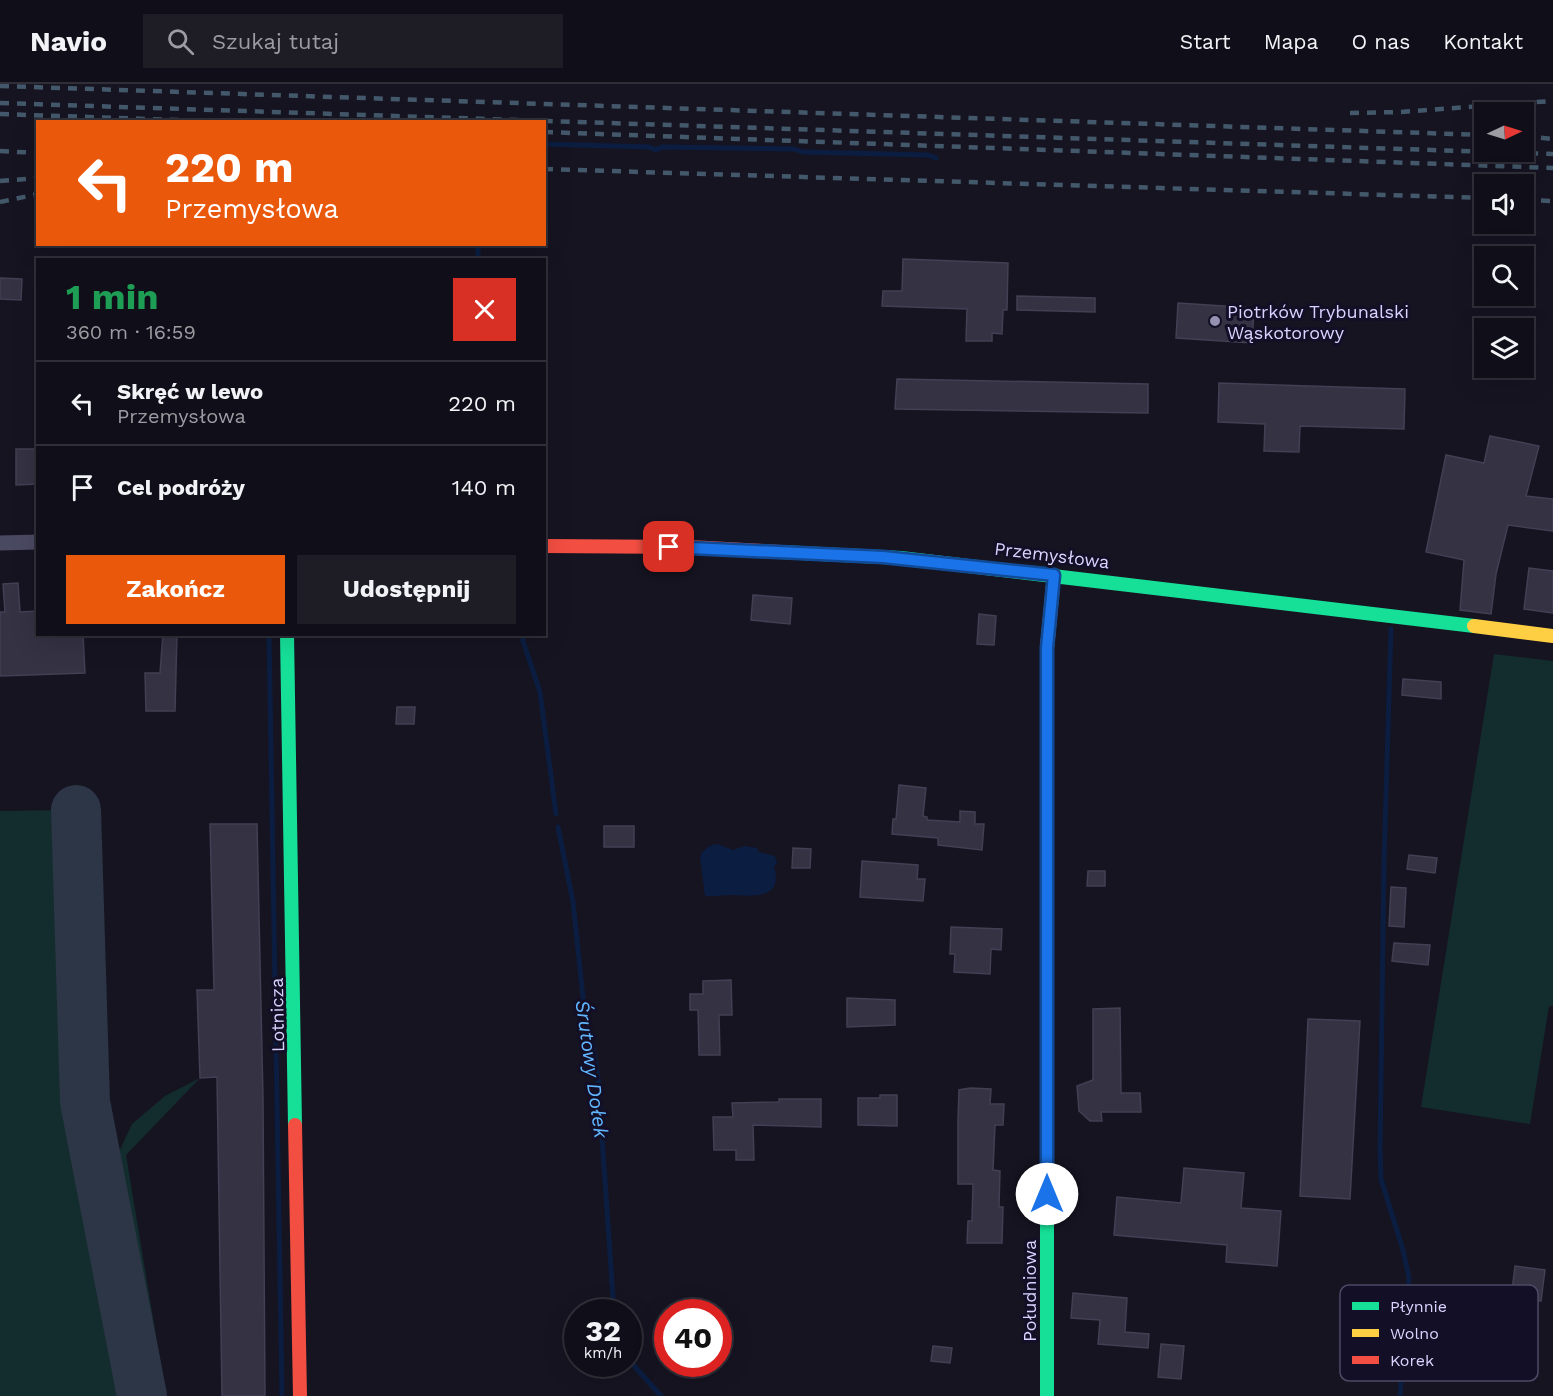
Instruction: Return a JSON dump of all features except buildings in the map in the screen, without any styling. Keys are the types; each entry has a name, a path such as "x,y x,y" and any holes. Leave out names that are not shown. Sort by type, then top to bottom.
{"street":[{"path":"0,543 36,542"},
{"name":"Przemysłowa","path":"546,546 690,547 864,555 1054,575 1553,636"},
{"name":"Południowa","path":"1047,1396 1047,648 1054,575"},
{"name":"Lotnicza","path":"287,636 300,1396"}],"green space":[{"path":"1494,654 1553,661 1553,1006 1549,1006 1530,1124 1421,1107"},
{"path":"67,810 72,1058 76,1102 132,1396 0,1396 0,811"},
{"path":"200,1078 126,1155 166,1396 158,1396 110,1171 132,1124 165,1096"}],"water":[{"path":"718,844 733,850 745,846 757,848 759,852 775,856 776,878 770,891 748,896 705,896 700,857 707,848"}],"waterway":[{"path":"546,144 649,147 656,150 662,147 794,149 803,152 928,155 936,158"},
{"name":"Śrutowy Dołek","path":"478,246 478,258"},
{"path":"1391,629 1384,861 1380,1151 1381,1179 1403,1250 1408,1285"},
{"path":"269,636 282,1396"},
{"name":"Śrutowy Dołek","path":"523,636 540,692 556,814"},
{"name":"Śrutowy Dołek","path":"558,827 573,902 585,1017 598,1079 613,1299"},
{"name":"Śrutowy Dołek","path":"642,1375 661,1396"},
{"path":"1400,1396 1401,1381"}],"taxiway":[{"path":"76,810 85,1102 142,1396"}],"railway":[{"path":"0,86 1474,135"},
{"path":"1350,113 1401,112 1551,101"},
{"path":"0,103 518,120"},
{"path":"0,114 178,120"},
{"path":"546,121 1553,154"},
{"path":"546,132 1553,168"},
{"path":"1534,137 1553,139"},
{"path":"0,151 36,153"},
{"path":"546,169 1474,198"},
{"path":"0,181 36,178"},
{"path":"0,202 36,194"},
{"path":"1534,200 1553,201"}],"traffic: fast":[{"path":"781,552 901,558 1474,626"},
{"path":"287,636 295,1125"},
{"path":"1047,771 1047,1396"}],"traffic: slow":[{"path":"1047,771 1047,648 1054,575"},
{"path":"1474,626 1553,636"}],"traffic: jam":[{"path":"546,546 690,547 781,552"},
{"path":"295,1125 300,1396"}],"place":[{"name":"Piotrków Trybunalski Wąskotorowy","path":"1215,321"}],"route":[{"path":"669,547 901,558 1054,575 1047,648 1047,1194"}]}
